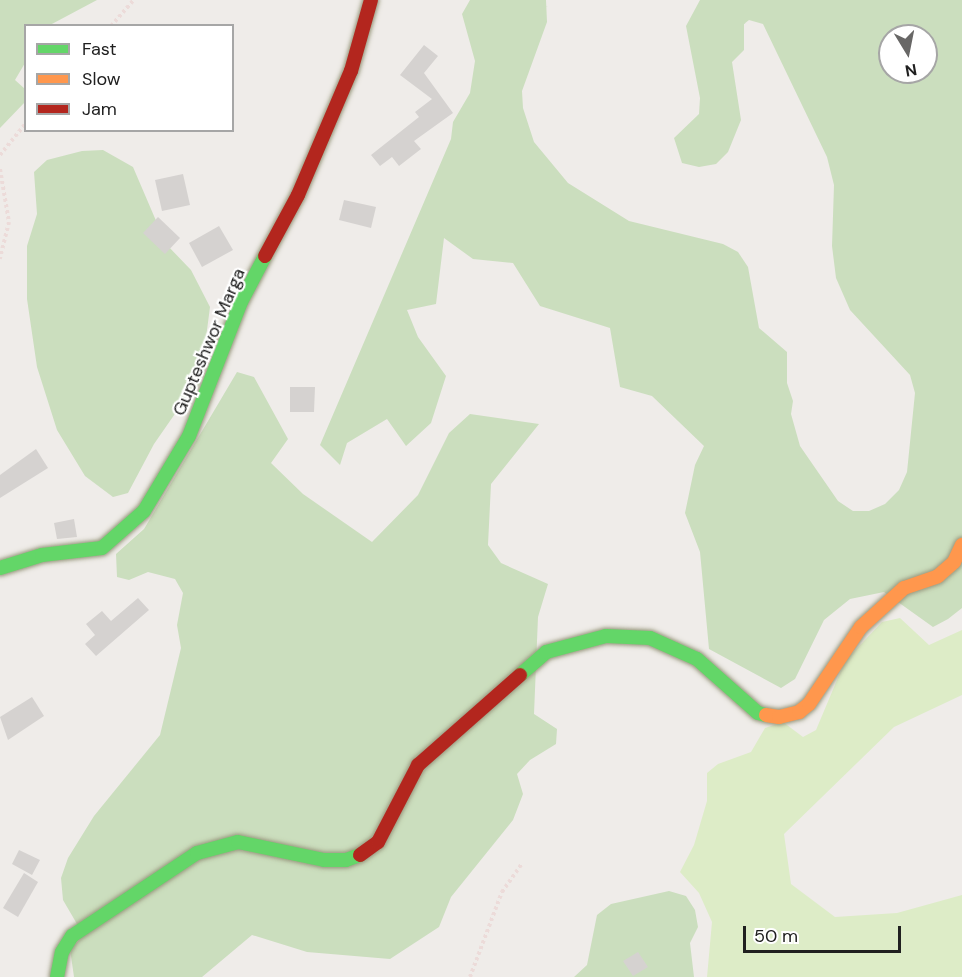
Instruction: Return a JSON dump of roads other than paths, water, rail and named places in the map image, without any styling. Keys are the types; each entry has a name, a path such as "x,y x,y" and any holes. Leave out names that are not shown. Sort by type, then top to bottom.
{"street":[{"name":"Gupteshwor Marga","path":"0,568 42,555 102,548 144,511 189,436 241,302 298,195 322,129 351,71 371,0"},
{"path":"57,977 62,952 72,936 94,918 206,849 238,842 324,860 346,860 364,853 378,842 418,765 546,652 606,636 650,638 697,659 758,713 779,717 799,712 809,704 842,650 861,627 904,588 938,576 954,562 962,545"}]}
